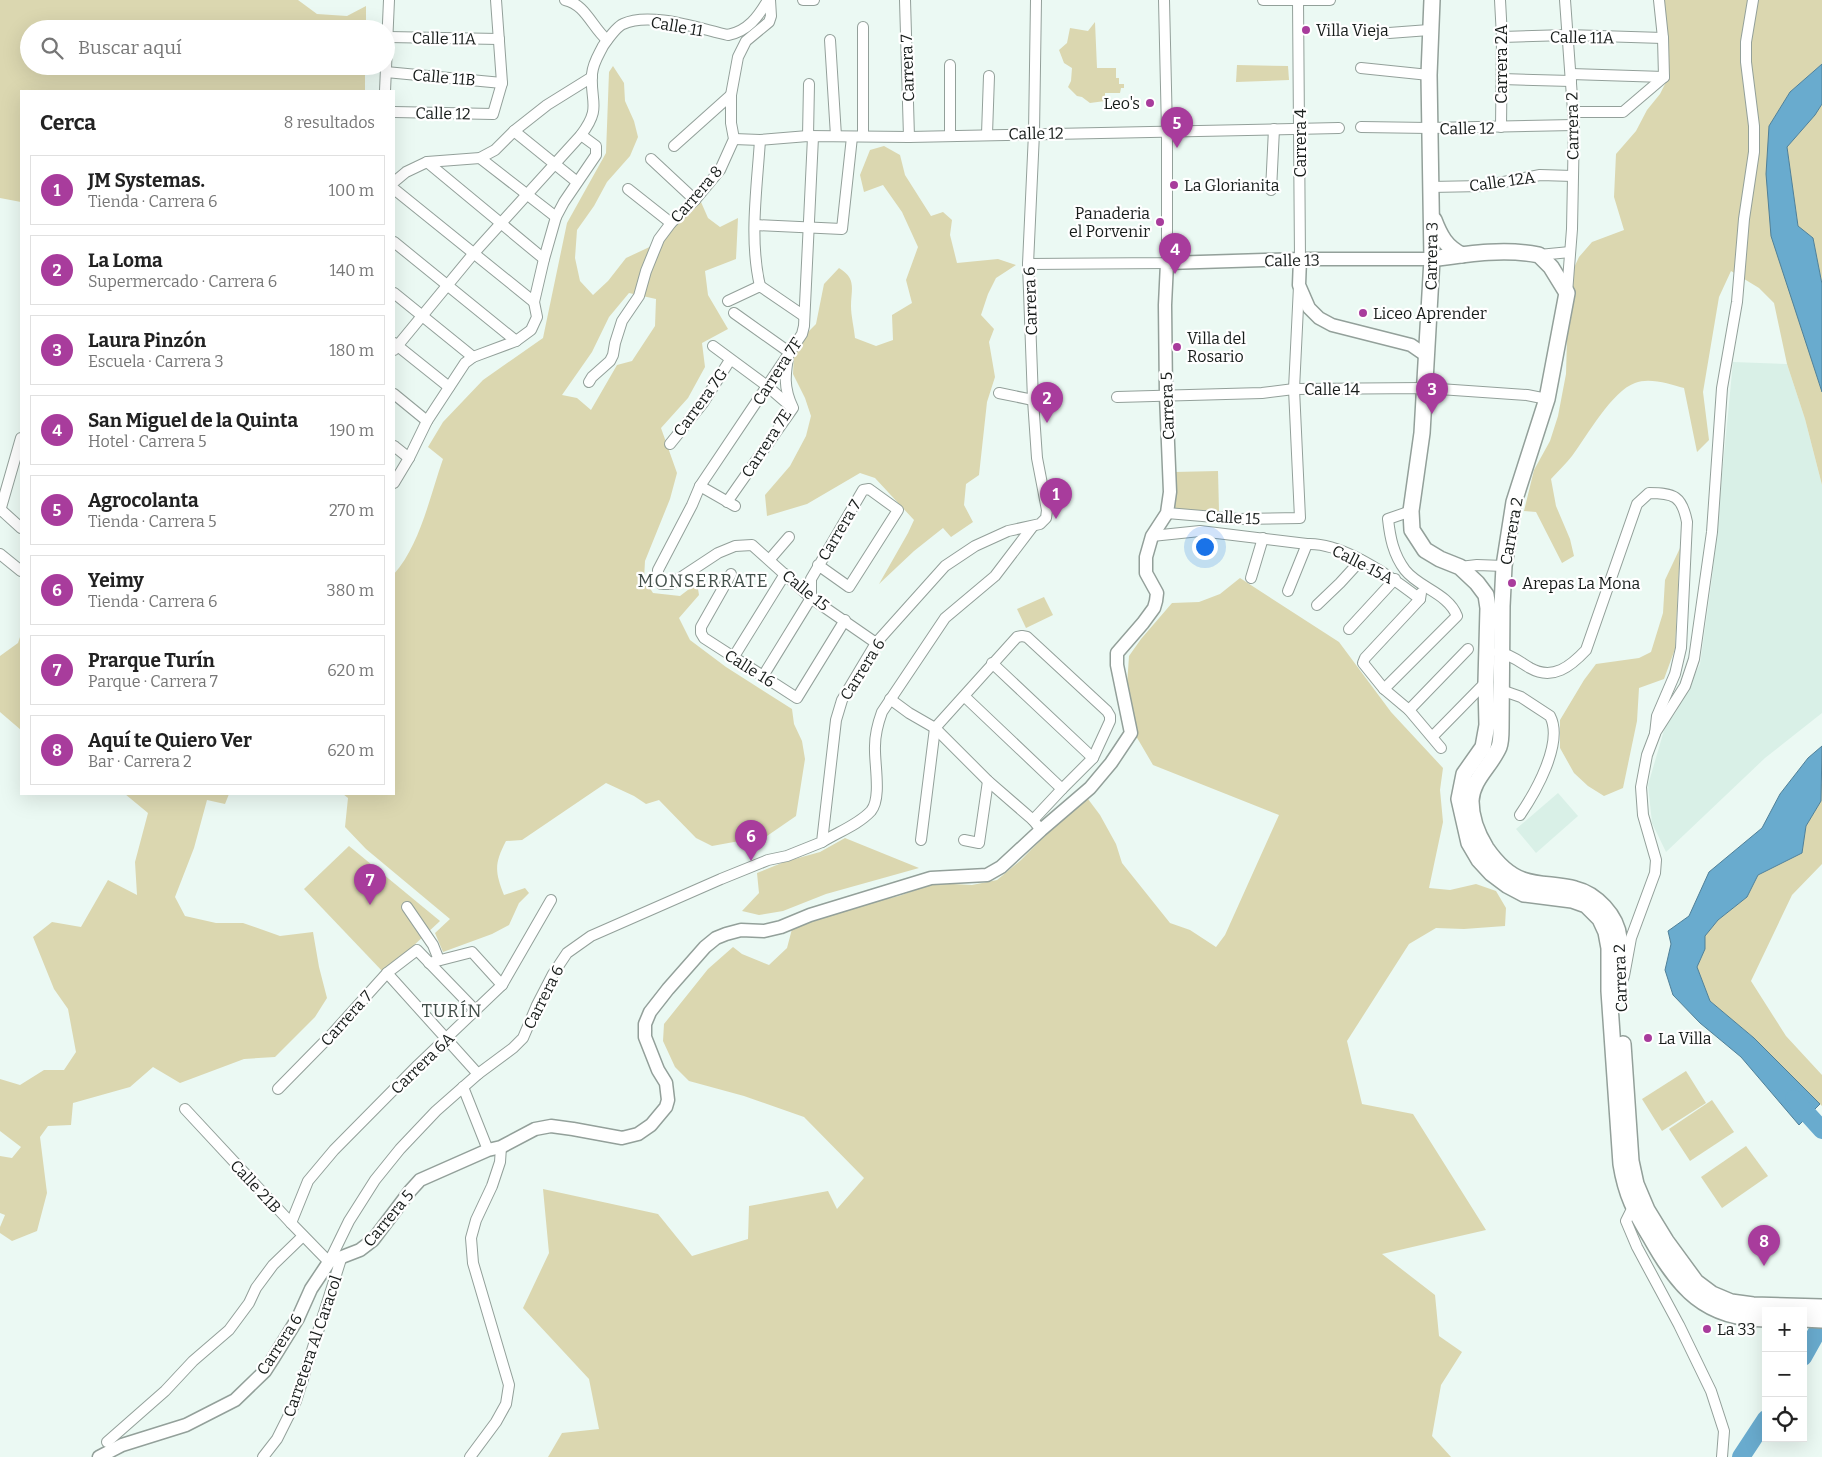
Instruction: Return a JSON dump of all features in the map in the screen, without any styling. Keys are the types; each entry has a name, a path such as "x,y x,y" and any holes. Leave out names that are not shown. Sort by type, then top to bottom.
{"main road":[{"name":"Carrera 3","path":"1411,512 1422,433 1432,259 1429,30 1432,0"},
{"path":"1431,212 1445,243 1462,255"},
{"name":"Calle 13","path":"1432,259 1511,252 1539,255"},
{"path":"1539,255 1551,267 1567,293"},
{"name":"Carrera 2","path":"1567,293 1547,398 1514,502 1494,652 1486,682 1487,725 1483,747 1464,774 1459,799 1469,843 1479,860 1490,873 1524,894 1572,900 1586,905 1600,919 1606,932 1609,948 1609,992 1621,1164 1625,1186 1632,1207 1673,1276 1689,1292 1706,1305 1728,1314 1762,1319"},
{"path":"1411,512 1412,530 1425,550 1440,559 1460,567"},
{"name":"Carrera 2","path":"1460,567 1478,583 1486,595 1501,690 1499,746 1475,784 1471,800 1474,820 1480,838 1491,855 1504,869 1521,880 1575,889 1590,895 1603,906 1613,920 1619,936 1618,991 1627,1086 1631,1161 1636,1184 1647,1210 1666,1241 1696,1282 1712,1294 1731,1302 1766,1307"},
{"name":"Carrera 2","path":"1807,1310 1822,1306"},
{"name":"Carrera 2","path":"1807,1315 1822,1320"}],"street":[{"path":"388,20 389,0"},
{"path":"496,0 502,83"},
{"path":"565,0 576,4 584,11 593,26 607,40"},
{"path":"734,139 731,123 731,94 738,57 746,42 769,22 771,16 769,0"},
{"name":"Calle 11","path":"592,77 593,64 607,40 622,24 646,19 658,20 728,36 738,33 749,26 769,0"},
{"path":"804,0 814,0"},
{"name":"Carrera 7","path":"906,0 909,137"},
{"name":"Carrera 6","path":"98,1457 122,1445 186,1425 236,1400 265,1371 298,1318 311,1288 335,1260 349,1221 375,1180 415,1132 463,1087 513,1048 522,1038 557,967 567,953 591,936 745,869 768,860 787,856 822,842 836,720 842,700 876,643 945,566 976,546 1008,531 1040,524 1046,518 1047,510 1037,458 1028,264 1034,133 1036,0"},
{"name":"Carrera 5","path":"1164,0 1168,131 1165,305 1170,492 1167,513"},
{"path":"1263,0 1330,0"},
{"name":"Carrera 2A","path":"1500,0 1502,37 1501,127"},
{"name":"Carrera 2","path":"1565,0 1574,112 1567,293"},
{"path":"1659,0 1663,38 1664,77"},
{"path":"1618,991 1624,976 1631,938 1655,873 1656,860 1642,815 1640,786 1647,755 1655,734 1685,686 1694,659 1710,548 1722,388 1738,302 1744,219 1754,152 1754,126 1746,62 1746,42 1753,0"},
{"name":"Carrera 4","path":"1298,1 1300,259 1294,389 1300,518"},
{"path":"756,224 842,229 858,136 863,27"},
{"path":"1389,33 1429,30"},
{"name":"Calle 11A","path":"395,37 500,39"},
{"name":"Calle 11A","path":"1502,37 1663,38"},
{"path":"830,40 836,136"},
{"path":"950,65 950,135"},
{"path":"1361,68 1429,75"},
{"name":"Calle 11B","path":"395,73 502,83"},
{"path":"385,90 386,75"},
{"path":"986,134 989,76"},
{"path":"395,181 406,172 427,162 480,158 495,150 514,131 547,104 592,77 595,107 589,124 581,135 526,194 395,346 449,387"},
{"path":"1502,79 1664,77"},
{"path":"1574,112 1623,112 1664,77"},
{"name":"Calle 12","path":"395,112 493,114 502,83"},
{"name":"Carrera 7F","path":"736,546 718,553 670,584 661,584 658,580 658,570 700,486 802,334 809,226 811,136 809,84"},
{"path":"674,146 731,94"},
{"name":"Calle 12","path":"1361,127 1429,128 1574,125"},
{"name":"Calle 12","path":"734,139 760,140 811,136 909,137 1339,128"},
{"path":"1271,190 1274,129"},
{"path":"514,131 576,182"},
{"path":"395,481 427,421 465,363 473,357 516,341 531,330 537,317 534,302 556,217 576,182 596,155 596,146 581,135"},
{"name":"Carrera 8","path":"589,382 610,361 613,355 622,321 639,296 646,271 659,238 720,170 734,139"},
{"path":"760,140 756,224 756,267 760,286 804,316"},
{"path":"480,158 556,217"},
{"path":"651,159 695,200"},
{"path":"427,162 544,259"},
{"name":"Calle 12A","path":"1430,188 1483,186 1540,175 1573,176"},
{"path":"628,189 671,223"},
{"path":"395,190 534,302"},
{"path":"395,243 516,341"},
{"path":"1539,255 1570,252"},
{"name":"Calle 13","path":"1028,264 1167,263 1300,259 1432,259"},
{"name":"Carrera 4","path":"1299,285 1309,308 1319,318 1332,326 1411,345 1427,356"},
{"path":"728,301 760,286"},
{"path":"395,294 473,357"},
{"path":"734,313 789,352"},
{"path":"713,346 793,408"},
{"name":"Carrera 7E","path":"700,486 731,504 793,408 786,395 785,384 789,352"},
{"name":"Carrera 7G","path":"670,444 703,403 730,360"},
{"name":"Calle 14","path":"1117,397 1262,393 1294,389 1425,388 1547,398"},
{"path":"999,393 1033,400 1046,400"},
{"path":"395,395 427,421"},
{"path":"20,441 0,510 20,527"},
{"path":"395,447 409,458"},
{"path":"13,465 20,472"},
{"name":"Carrera 7","path":"764,676 811,598 811,579 818,565 863,490 869,489 898,510 849,586 818,565"},
{"path":"1494,652 1518,660 1533,669 1550,672 1561,671 1574,662 1586,650 1637,504 1650,493 1667,493 1677,498 1685,510 1687,522 1681,648 1675,674 1657,716 1655,734"},
{"path":"1384,689 1457,616 1448,602 1406,571 1392,546 1388,518 1411,512"},
{"path":"1037,825 1090,788 1112,763 1131,733 1117,665 1117,653 1154,608 1157,593 1146,573 1146,557 1152,536 1167,513"},
{"name":"Calle 15","path":"1167,513 1238,519 1300,518"},
{"path":"822,842 860,821 873,809 876,796 874,747 876,727 890,698 945,618 995,576 1033,526"},
{"name":"Calle 15A","path":"1152,536 1200,531 1307,544 1316,543 1333,547 1361,560 1395,579 1420,599"},
{"path":"770,559 789,537"},
{"path":"1251,578 1263,538"},
{"path":"1288,591 1307,544"},
{"name":"Calle 15","path":"736,546 752,545 770,559 811,598 876,643"},
{"path":"0,554 20,570"},
{"path":"1317,605 1361,560"},
{"path":"1460,567 1477,565 1504,566"},
{"name":"Calle 16","path":"731,574 701,627 701,633 704,638 733,658 797,698 845,620"},
{"path":"733,658 785,574"},
{"path":"1349,629 1395,579"},
{"path":"1420,582 1420,599 1365,658 1363,663 1384,689 1409,710 1441,748"},
{"path":"921,840 936,728 992,663 1017,637 1022,636 1026,637 1107,711 1110,716 1110,721 1093,758 1062,789 1037,825"},
{"path":"1409,710 1468,649"},
{"path":"992,663 1093,758"},
{"path":"1432,736 1486,682"},
{"path":"1501,690 1521,698 1550,716 1553,727 1552,751 1536,791 1520,814"},
{"path":"964,696 1062,789"},
{"path":"890,698 909,713 936,728 988,781 1037,825"},
{"path":"964,840 979,842 988,781"},
{"name":"Carrera 5","path":"335,1260 360,1250 373,1240 420,1180 488,1150 501,1147 535,1129 551,1126 573,1128 622,1138 638,1134 651,1126 666,1107 668,1100 666,1083 658,1070 646,1037 645,1024 650,1012 668,990 705,947 716,938 741,930 764,931 781,927 810,915 931,878 987,875 1001,867 1037,825"},
{"name":"Carrera 6A","path":"291,1224 308,1181 358,1125 445,1038 502,985 550,900"},
{"path":"407,907 433,945 434,962 476,1011"},
{"name":"Carrera 7","path":"278,1089 332,1034 386,973 416,950 434,962"},
{"path":"434,962 472,952 502,985"},
{"path":"386,973 478,1074"},
{"path":"463,1087 488,1150"},
{"name":"Calle 21B","path":"185,1109 291,1224 303,1236 335,1260"},
{"path":"470,1457 496,1422 506,1404 509,1386 473,1263 471,1238 476,1220 492,1186 500,1162 501,1147"},
{"path":"1632,1207 1626,1221 1637,1248 1712,1391 1724,1431 1722,1457"},
{"path":"108,1442 165,1391 193,1361 229,1330 273,1265 303,1236"},
{"name":"Carretera Al Caracol","path":"263,1457 276,1439 296,1401 335,1260"}],"shaded area":[{"path":"0,0 298,0 317,14 347,16 366,6 366,20 20,20 20,75 365,75 365,90 20,90 20,202 0,198"},
{"path":"1662,0 1822,0 1822,64 1790,92 1769,126 1798,315 1822,392 1822,485 1805,419 1787,364 1774,303 1759,288 1731,271 1719,297 1703,392 1709,440 1697,452 1684,388 1660,382 1641,381 1626,388 1609,404 1572,456 1551,479 1556,506 1570,539 1574,556 1562,563 1536,512 1524,511 1534,470 1550,441 1558,416 1566,374 1572,272 1579,257 1592,242 1624,230 1614,197 1616,154 1636,131 1647,110 1660,94 1669,76"},
{"path":"1095,22 1097,68 1116,68 1116,78 1119,78 1119,84 1124,84 1124,88 1121,88 1120,93 1105,93 1105,101 1090,103 1077,96 1068,87 1071,81 1072,68 1064,63 1059,50 1067,43 1070,28 1088,31"},
{"path":"1237,65 1288,66 1289,80 1236,82"},
{"path":"613,66 624,83 625,101 634,121 638,137 630,156 607,182 594,206 577,230 575,258 580,281 593,295 608,281 626,258 658,243 701,202 708,218 720,227 738,218 736,259 705,271 708,295 728,329 702,343 705,367 688,398 661,428 677,473 670,499 645,561 644,579 653,593 680,596 697,583 699,595 679,618 690,640 726,667 792,709 794,724 802,741 805,759 796,816 767,836 712,846 696,838 659,800 646,804 634,796 606,783 522,840 506,841 499,856 497,868 504,895 525,888 529,893 519,903 509,925 492,934 443,952 435,933 450,919 366,849 345,827 348,798 344,795 395,795 395,573 418,535 443,459 428,447 443,422 483,380 543,338 567,223 606,153 609,72","holes":["629,293 656,299 655,326 632,361 617,365 591,410 577,398 562,395 592,352 609,317"]},
{"path":"1822,104 1822,284 1813,238 1798,227 1787,147 1815,115"},
{"path":"884,146 900,155 905,175 931,216 943,212 952,220 950,235 957,263 998,259 1016,265 996,278 981,315 994,329 989,342 995,377 987,402 979,475 966,484 964,505 973,522 951,537 943,528 914,551 879,584 914,520 875,478 860,473 807,504 767,516 765,495 790,466 806,436 811,416 805,398 793,374 794,352 805,335 816,324 824,284 839,268 845,272 852,285 851,310 855,338 876,346 893,340 892,315 912,303 906,280 918,247 902,212 883,185 864,192 860,175 870,150"},
{"path":"1733,362 1787,364 1805,419 1822,485 1822,713 1765,758 1666,852 1652,823 1648,785 1665,727 1676,712 1700,664 1712,578"},
{"path":"1218,471 1219,511 1174,510 1174,472"},
{"path":"1680,548 1675,649 1664,679 1639,688 1637,721 1623,788 1604,796 1588,786 1574,773 1560,748 1560,720 1596,664 1639,658 1651,652 1663,613 1665,580"},
{"path":"1240,578 1339,642 1391,712 1443,768 1440,790 1443,822 1429,888 1450,890 1476,884 1496,891 1506,908 1505,926 1464,929 1436,928 1409,944 1347,1041 1362,1104 1413,1114 1486,1230 1382,1254 1435,1295 1439,1336 1462,1352 1441,1385 1432,1436 1451,1457 548,1457 562,1433 599,1429 589,1379 523,1308 549,1253 543,1189 658,1214 692,1256 748,1239 749,1206 828,1191 837,1209 864,1178 804,1117 744,1096 689,1081 675,1067 663,1041 664,1024 708,969 733,947 742,954 769,965 787,948 792,929 828,913 899,896 935,883 972,885 997,880 1021,860 1085,795 1100,815 1116,844 1122,863 1170,923 1190,930 1216,947 1225,935 1279,815 1153,765 1136,736 1127,685 1129,656 1172,603 1199,602 1220,594"},
{"path":"1044,597 1053,615 1026,628 1017,609"},
{"path":"20,637 20,729 0,712 0,656 18,643"},
{"path":"1822,783 1822,864 1792,895 1751,981 1786,1036 1822,1075 1822,1106 1754,1038 1710,1001 1697,967 1705,949 1704,936 1718,920 1747,897 1758,875 1802,853 1806,826 1821,801 1820,786"},
{"path":"1558,793 1578,816 1536,853 1516,829"},
{"path":"126,795 229,795 225,804 207,800 194,848 175,897 185,916 216,923 243,923 280,936 313,932 327,998 315,1017 275,1057 244,1059 180,1083 153,1067 130,1087 73,1103 71,1125 48,1126 40,1137 47,1193 37,1231 12,1241 0,1233 0,1227 5,1215 0,1213 0,1156 12,1158 21,1147 0,1131 0,1079 20,1085 44,1070 64,1070 76,1052 68,1009 54,989 33,937 52,922 81,927 108,880 137,895 135,862 148,813"},
{"path":"845,838 919,868 826,894 783,911 759,915 742,911 759,893 757,873 784,862 820,852"},
{"path":"349,846 440,921 384,973 304,889"},
{"path":"1686,1071 1706,1103 1662,1131 1642,1099"},
{"path":"1712,1100 1734,1132 1690,1161 1669,1129"},
{"path":"1746,1146 1768,1176 1722,1208 1701,1177"}],"water":[{"path":"1822,64 1822,104 1815,115 1787,147 1798,226 1813,238 1822,284 1822,392 1771,236 1766,174 1769,126 1790,92"},
{"path":"1822,746 1821,801 1806,826 1802,853 1758,875 1747,897 1718,920 1705,936 1705,949 1697,967 1710,1001 1754,1038 1820,1104 1799,1125 1741,1057 1700,1023 1673,995 1665,970 1671,944 1668,931 1689,916 1709,872 1762,828 1780,794 1808,758"}],"waterway":[{"path":"1794,1099 1822,1130"},
{"path":"1806,1352 1822,1323"},
{"path":"1741,1457 1762,1425"}],"place":[{"name":"Villa Vieja","path":"1306,30"},
{"name":"Leo's","path":"1150,103"},
{"name":"Agrocolanta","path":"1177,148"},
{"name":"La Glorianita","path":"1174,185"},
{"name":"Panaderia el Porvenir","path":"1160,222"},
{"name":"San Miguel de la Quinta","path":"1175,274"},
{"name":"Liceo Aprender","path":"1363,313"},
{"name":"Villa del Rosario","path":"1177,347"},
{"name":"Laura Pinzón","path":"1432,414"},
{"name":"La Loma","path":"1047,423"},
{"name":"JM Systemas.","path":"1056,519"},
{"name":"Arepas La Mona","path":"1512,583"},
{"name":"Yeimy","path":"751,861"},
{"name":"Prarque Turín","path":"370,905"},
{"name":"La Villa","path":"1648,1038"},
{"name":"Aquí te Quiero Ver","path":"1764,1266"},
{"name":"La 33","path":"1707,1329"}],"district":[{"name":"MONSERRATE","path":"703,581"},
{"name":"TURÍN","path":"452,1011"}]}
